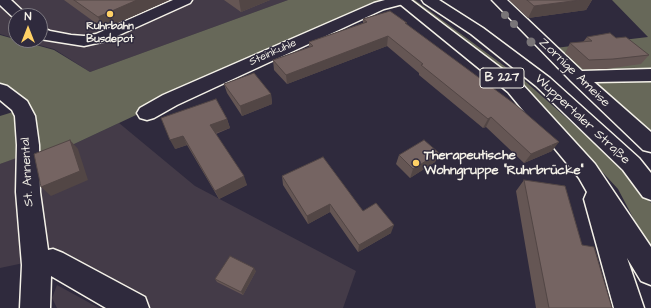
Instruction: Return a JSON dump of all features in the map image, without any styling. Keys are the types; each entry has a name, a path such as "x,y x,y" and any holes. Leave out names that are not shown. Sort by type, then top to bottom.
{"street":[{"path":"3,0 12,8"},
{"path":"48,36 84,41 100,38 185,0"},
{"name":"Steinkuhle","path":"147,113 170,100 379,6 402,0"},
{"name":"Wuppertaler Straße","path":"402,0 515,88 587,171 651,271"},
{"name":"Wuppertaler Straße","path":"429,0 477,31 543,82 631,164 651,190"},
{"name":"Zornige Ameise","path":"499,0 577,77 651,144"},
{"path":"577,77 651,75"},
{"name":"St. Annental","path":"2,94 20,106 25,116 28,145 28,192 36,265 35,308"},
{"path":"587,171 629,308"},
{"path":"36,265 53,262 134,308"}],"shaded area":[{"path":"0,0 288,0 90,72 54,49 48,47 48,8 8,8 8,36 0,34"},
{"path":"119,123 195,186 356,271 343,308 151,308 52,257 0,268 0,164 23,155 25,167"},
{"path":"57,285 99,308 57,308 52,298"}],"green space":[{"path":"288,0 398,0 213,79 25,167 22,156 0,164 0,116 13,112 0,90 0,35 8,37 8,48 47,48 54,50 90,72"},
{"path":"411,0 415,0 526,82 616,162 651,203 651,252 618,189 522,85"},
{"path":"612,0 651,0 651,136 555,48 648,37"}],"building":[{"path":"74,0 137,0 98,17"},
{"path":"527,0 580,0 534,6"},
{"path":"390,11 516,105 559,142 531,154 491,117 488,119 421,65 423,64 388,36 286,75 273,60 313,46 309,42 367,22 363,19"},
{"path":"610,33 616,38 626,37 649,55 589,60 570,43 592,41 587,37"},
{"path":"254,73 271,94 240,106 224,84"},
{"path":"216,99 227,119 210,125 244,176 215,191 183,136 170,140 161,118"},
{"path":"70,140 80,171 41,187 34,154"},
{"path":"424,140 439,153 413,169 399,155"},
{"path":"323,157 363,211 376,203 394,225 359,245 330,204 307,216 282,176"},
{"path":"524,180 565,186 582,245 594,247 612,308 549,308"},
{"path":"230,256 254,268 241,292 215,279"}],"place":[{"name":"Ruhrbahn Busdepot","path":"110,14"},
{"name":"Therapeutische Wohngruppe \"Ruhrbrücke\"","path":"416,163"}]}
